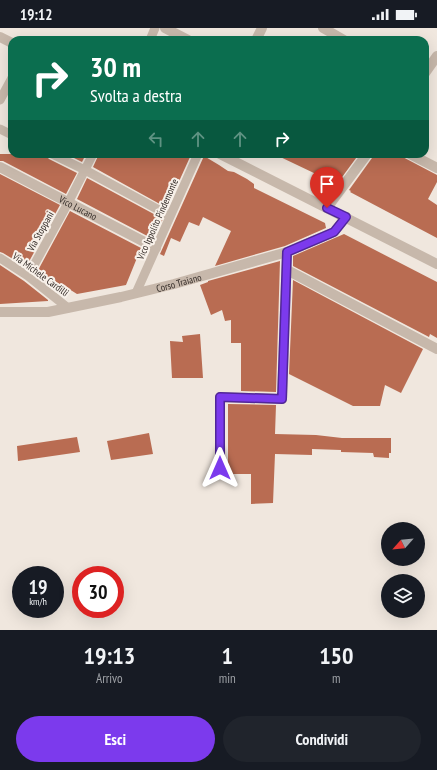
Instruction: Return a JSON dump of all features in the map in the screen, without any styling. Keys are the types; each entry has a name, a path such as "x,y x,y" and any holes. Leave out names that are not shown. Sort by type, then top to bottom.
{"street":[{"path":"165,28 180,36"},
{"path":"323,28 337,36"},
{"path":"429,67 437,56"},
{"path":"228,158 437,264"},
{"path":"327,208 364,158"},
{"path":"418,158 437,168"},
{"name":"Vico Lucano","path":"0,168 156,248"},
{"name":"Corso Traiano","path":"0,312 48,312 174,284 287,252 334,232 346,217"},
{"path":"220,468 220,397 282,399 287,252"},
{"path":"287,270 437,349"}],"lane":[{"path":"0,100 8,85"},
{"path":"60,158 170,216"},
{"name":"Via Stoppani","path":"28,276 91,158"},
{"name":"Vico Ippolito Pindemonte","path":"136,293 196,158"},
{"name":"Via Michele Cardilli","path":"0,258 28,276 68,308"}],"building":[{"path":"0,154 8,154 8,158 48,158 77,173 66,194 3,161 0,161"},
{"path":"74,158 84,158 82,162"},
{"path":"97,158 190,158 167,208 93,167"},
{"path":"203,158 207,158 228,171 234,172 247,179 254,184 254,188 325,223 326,228 285,246 215,266 231,231 203,217 199,226 189,222 180,242 171,238 164,256 160,254"},
{"path":"282,158 356,158 337,184"},
{"path":"372,158 405,158 437,175 437,182 428,199 437,205 437,238 350,192 351,191 349,190"},
{"path":"0,174 60,205 26,267 0,252"},
{"path":"87,178 163,219 153,239 77,199"},
{"path":"70,211 141,248 126,285 77,294 61,284 56,291 36,274"},
{"path":"344,234 437,282 437,338 430,334 429,337 293,266 293,256"},
{"path":"280,261 276,392 241,391 241,343 231,343 231,320 225,321 222,310 211,315 200,285 208,281"},
{"path":"0,265 24,281 48,301 0,304"},
{"path":"293,280 423,349 401,393 385,385 380,406 353,406 289,374"},
{"path":"200,334 203,378 172,378 170,341 183,342 182,336"},
{"path":"228,404 276,405 275,434 316,435 342,438 391,438 391,453 389,453 389,458 374,457 373,453 341,452 341,450 312,449 312,455 275,454 273,503 251,504 251,474 228,474"},
{"path":"149,433 153,454 111,460 107,441"},
{"path":"77,437 80,452 18,461 17,446"}],"route":[{"path":"220,468 220,397 282,399 287,252 334,232 346,217 327,208"}]}
